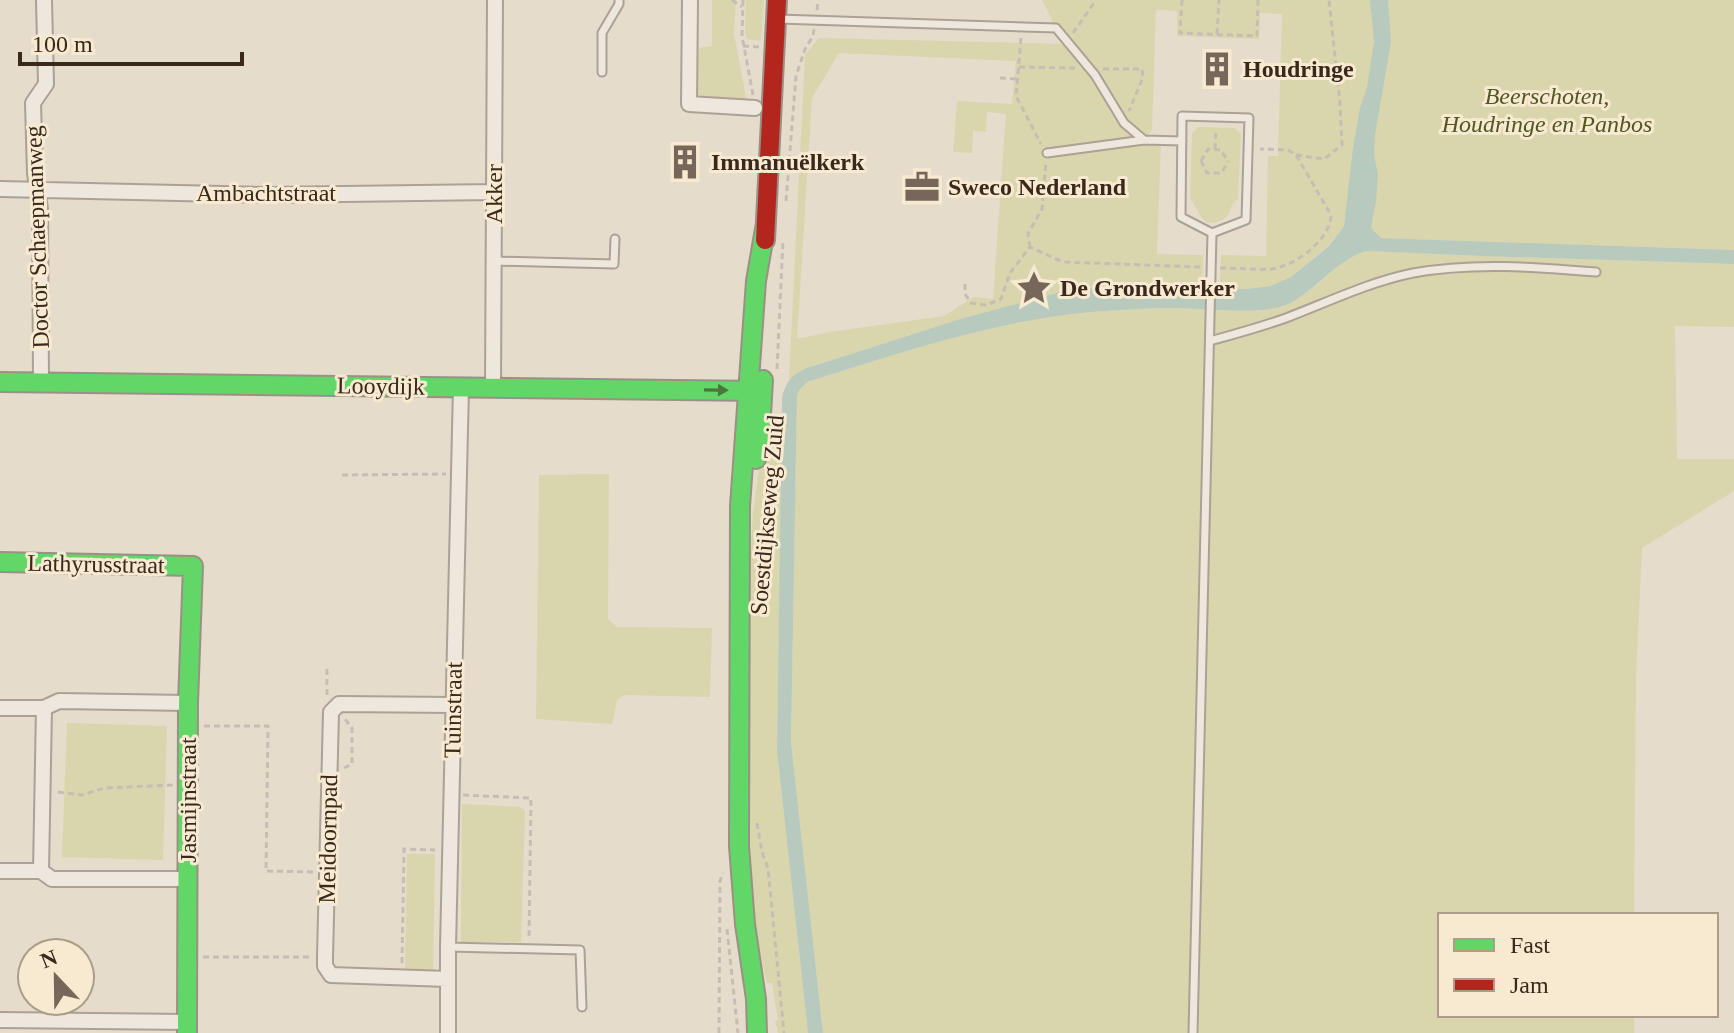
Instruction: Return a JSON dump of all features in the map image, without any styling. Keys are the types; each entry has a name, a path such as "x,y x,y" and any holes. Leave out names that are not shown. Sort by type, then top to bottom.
{"street":[{"name":"Doctor Schaepmanweg","path":"41,382 40,209 35,173 33,103 46,84 44,0"},
{"name":"Akker","path":"493,387 495,0"},
{"path":"690,0 689,104 755,108"},
{"name":"Soestdijkseweg Zuid","path":"765,1033 756,999 745,924 739,846 749,502 760,433 756,391 777,9"},
{"name":"Ambachtstraat","path":"0,189 267,195 494,192"},
{"name":"Looydijk","path":"0,382 756,391"},
{"name":"Tuinstraat","path":"448,1033 461,387"},
{"name":"Lathyrusstraat","path":"0,562 193,566"},
{"name":"Jasmijnstraat","path":"188,1028 188,703 193,566"},
{"path":"0,708 44,708 59,701 188,703"},
{"name":"Meidoornpad","path":"325,957 331,712 339,704 454,705"},
{"path":"41,871 44,708"},
{"path":"0,871 41,871 52,879 187,879"},
{"path":"325,957 325,966 331,975 448,979"},
{"name":"Soestdijkseweg Zuid","path":"756,999 757,1033"},
{"path":"0,1020 44,1026 188,1028"}],"lane":[{"path":"602,72 602,33 619,0"},
{"path":"777,9 816,21 1056,28 1090,68 1124,123 1144,140"},
{"path":"1182,116 1249,118 1246,220 1212,233 1181,217 1182,141 1182,116"},
{"path":"1047,153 1144,140 1182,141"},
{"path":"1193,1033 1212,233"},
{"path":"494,261 614,264 615,239"},
{"path":"1210,341 1413,273 1489,266 1596,272"},
{"path":"448,947 580,950 582,1007"}],"path":[{"path":"732,0 742,7"},
{"path":"743,0 742,36 755,108"},
{"path":"785,212 796,76 813,36 818,0"},
{"path":"1067,40 1096,0"},
{"path":"1182,0 1180,33 1257,36 1258,0"},
{"path":"1217,34 1219,0"},
{"path":"1248,149 1288,150 1296,155 1324,159 1342,145 1329,0"},
{"path":"965,284 965,294 971,303 986,305 1001,299 1010,273 1030,247 1028,234 1042,209 1047,153 1016,96 1022,26"},
{"path":"1019,67 1142,69 1143,77 1124,123"},
{"path":"1000,78 1018,79"},
{"path":"1215,150 1216,117"},
{"path":"1208,149 1215,150 1221,150 1228,162 1221,173 1207,173 1201,161 1208,149"},
{"path":"1030,247 1063,262 1275,269 1292,263 1319,243 1331,224 1331,215 1296,155"},
{"path":"777,373 783,240"},
{"name":"Soestdijkseweg Zuid","path":"749,580 763,533 775,455"},
{"path":"342,475 458,474"},
{"path":"188,726 268,726 266,871 327,873"},
{"path":"42,794 62,791 81,795 104,788 188,785"},
{"path":"452,795 531,798 529,949"},
{"path":"757,822 768,868 784,1033"},
{"path":"402,979 404,849 450,850"},
{"path":"719,1033 720,881 725,870"},
{"path":"187,957 325,957"}],"green space":[{"path":"712,0 736,0 734,34 747,102 695,98 699,48 712,46"},
{"path":"746,0 764,0 761,41 747,39"},
{"name":"Beerschoten, Houdringe en Panbos","path":"1042,0 1734,0 1734,250 1381,238 1371,228 1360,115 1344,226 1329,245 1291,277 1270,286 1220,288 1221,255 1266,256 1268,156 1278,156 1282,14 1260,13 1259,39 1177,36 1177,11 1156,10 1152,129 1145,140 1161,141 1157,254 1203,255 1202,288 1182,282 1068,290 875,346 804,369 789,380 805,55 819,38 1069,44 1056,28","holes":["839,53 1016,61 1012,104 957,101 953,152 972,153 973,131 986,132 987,112 1006,114 993,299 974,297 944,316 797,339 812,98"]},
{"path":"1198,127 1235,128 1241,134 1238,199 1227,216 1217,222 1203,219 1190,199 1192,133"},
{"path":"1366,251 1734,264 1734,327 1675,326 1677,459 1734,459 1734,491 1642,548 1636,677 1634,913 1438,913 1438,1017 1634,1017 1634,1033 823,1033 791,742 797,395 800,388 807,382 947,340 1054,316 1144,309 1243,311 1280,307 1302,296 1354,256"},
{"path":"763,438 782,439 777,751 808,1033 778,1033 772,983 767,983 754,926 749,861 748,590 753,513"},
{"path":"609,474 608,619 617,627 712,628 710,697 624,695 617,700 612,724 536,719 539,475"},
{"path":"67,723 167,726 163,860 62,857"},
{"path":"462,804 520,807 525,811 521,942 461,942"},
{"path":"407,854 435,854 433,974 405,973"}],"shaded area":[{"path":"1370,0 1388,0 1391,42 1375,134 1374,156 1378,174 1371,228 1381,238 1734,250 1734,264 1366,251 1343,263 1302,296 1280,307 1243,311 1144,309 1054,316 983,330 807,382 797,395 791,742 823,1033 808,1033 777,751 782,398 787,384 804,369 960,319 1068,290 1182,282 1202,288 1247,289 1270,286 1291,277 1329,246 1344,226 1353,148 1374,42"}],"traffic: fast":[{"path":"757,1033 739,846 740,506 756,281 765,229"},
{"path":"756,459 763,380"},
{"path":"0,382 760,391"},
{"path":"0,562 193,566 188,703 187,1033"}],"traffic: jam":[{"path":"765,240 777,0"}],"place":[{"name":"Houdringe","path":"1217,69"},
{"name":"Immanuëlkerk","path":"685,162"},
{"name":"Sweco Nederland","path":"922,187"},
{"name":"De Grondwerker","path":"1034,288"}]}
